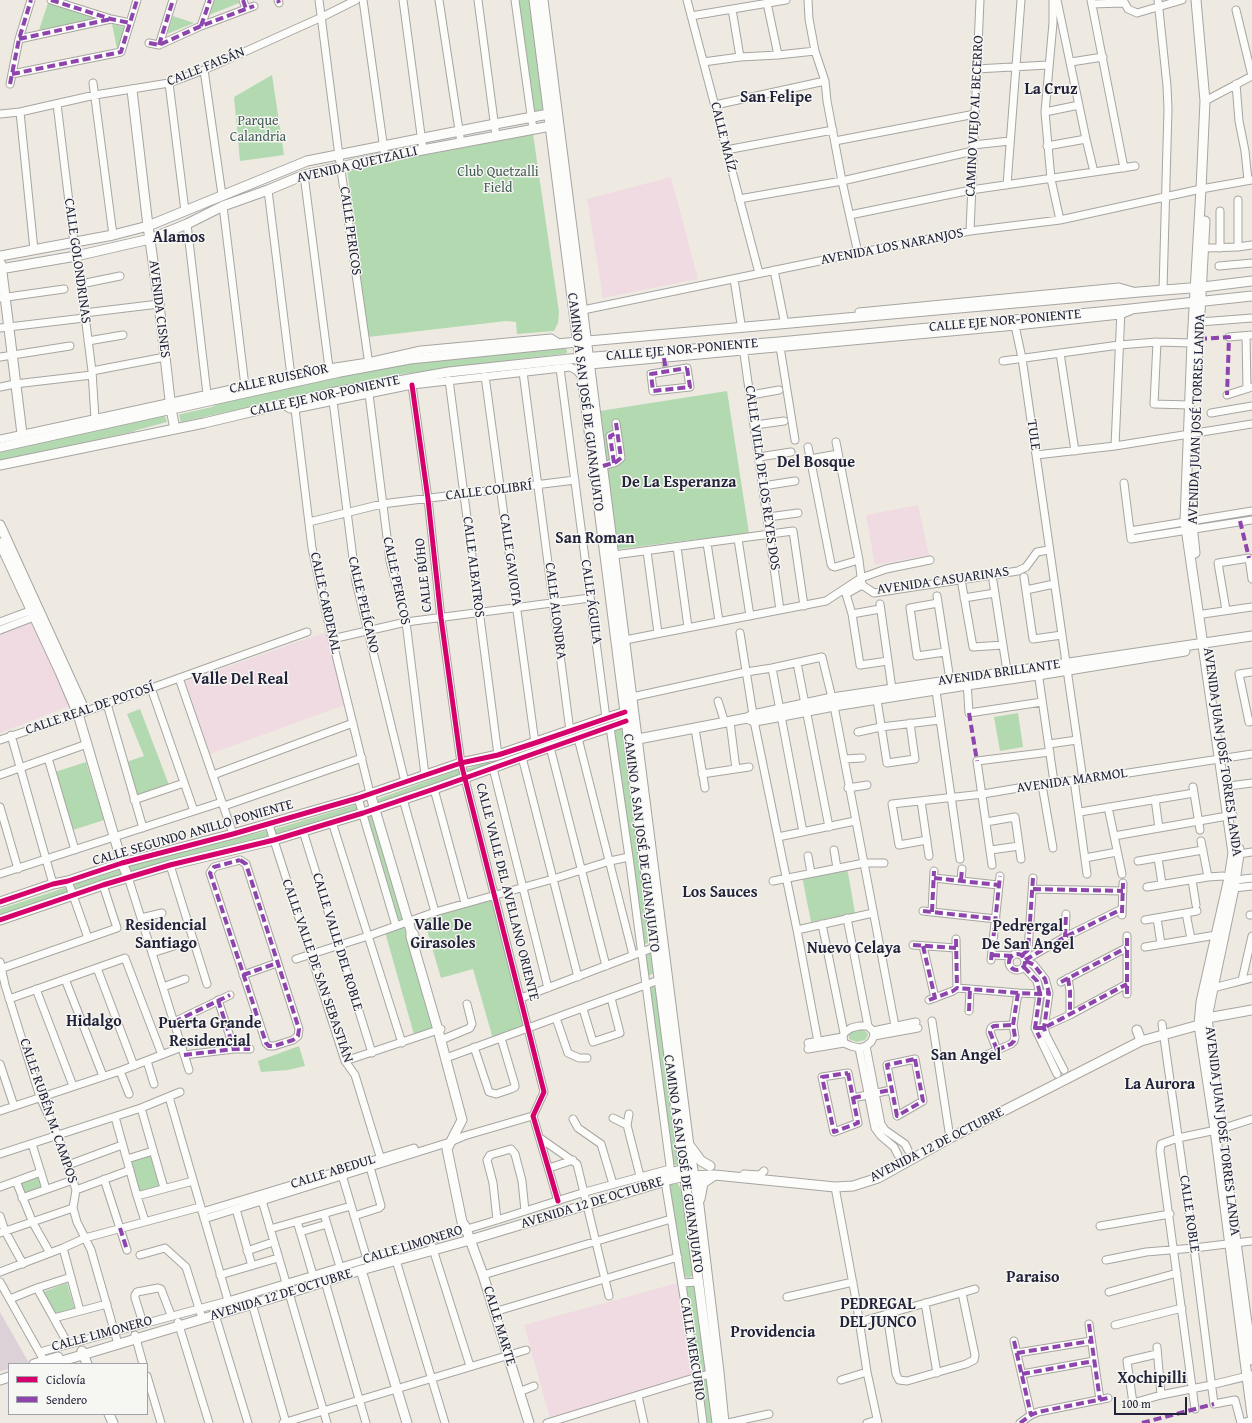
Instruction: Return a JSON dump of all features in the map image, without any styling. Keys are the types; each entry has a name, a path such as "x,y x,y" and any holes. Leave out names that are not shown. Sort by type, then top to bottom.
{"main road":[{"name":"CAMINO A SAN JOSÉ DE GUANAJUATO","path":"534,0 553,113"},
{"name":"CAMINO A SAN JOSÉ DE GUANAJUATO","path":"543,0 554,125 586,361 603,466 632,697 628,741 659,980 688,1174 699,1282 715,1374"},
{"path":"1196,0 1207,99"},
{"path":"1199,288 1207,99 1201,0"},
{"name":"AVENIDA CISNES","path":"132,90 148,226 175,429"},
{"name":"AVENIDA QUETZALLI","path":"0,257 113,235 148,226 307,161 339,156 553,113"},
{"name":"AVENIDA QUETZALLI","path":"1,269 76,256 150,238 187,224 222,206 268,190 304,175 386,157 554,125"},
{"name":"CAMINO A SAN JOSÉ DE GUANAJUATO","path":"554,125 583,310 583,339"},
{"name":"AVENIDA JUAN JOSÉ TORRES LANDA","path":"1191,433 1190,405 1192,343 1204,248 1204,188"},
{"path":"0,257 4,327 12,354 22,434"},
{"name":"CALLE EJE NOR-PONIENTE","path":"0,447 171,406 368,364 560,344 583,339 1199,288 1252,281"},
{"path":"1137,292 1138,308"},
{"name":"CALLE EJE NOR-PONIENTE","path":"0,465 175,429 282,404 369,390 449,372 744,348 1015,323 1252,296"},
{"name":"AVENIDA JUAN JOSÉ TORRES LANDA","path":"1198,302 1200,322 1191,433 1188,526 1231,815 1239,854 1216,935 1201,1002 1199,1025 1218,1130"},
{"name":"CAMINO A SAN JOSÉ DE GUANAJUATO","path":"586,361 582,376 630,716 638,739 689,1146 688,1174 698,1206 719,1422"},
{"path":"0,525 36,613 81,712 87,744 122,863 128,878"},
{"name":"AVENIDA JUAN JOSÉ TORRES LANDA","path":"1188,526 1203,614 1205,645"},
{"path":"0,543 36,613"},
{"name":"AVENIDA BRILLANTE","path":"628,741 727,723 892,689 950,680 966,681 1066,667 1252,636"},
{"name":"AVENIDA BRILLANTE","path":"1205,645 1252,641"},
{"name":"AVENIDA BRILLANTE","path":"833,702 877,700 936,691 966,681 1007,671 1038,671"},
{"name":"CALLE SEGUNDO ANILLO PONIENTE","path":"0,902 122,863 233,834 358,798 461,763 498,755 606,718 630,716"},
{"name":"CALLE SEGUNDO ANILLO PONIENTE","path":"0,920 103,885 170,865 223,858 274,840 376,809 434,790 522,757 610,727 630,716"},
{"name":"AVENIDA JUAN JOSÉ TORRES LANDA","path":"1223,760 1229,786 1233,853 1231,883 1207,1018 1218,1130 1250,1375 1252,1415"},
{"name":"CALLE MARTE","path":"370,794 376,809 410,927 414,936 466,1120 451,1149 467,1233 483,1275 529,1423"},
{"path":"1207,1018 1252,1010"},
{"name":"AVENIDA 12 DE OCTUBRE","path":"48,1363 82,1353 117,1338 135,1337 215,1313 230,1306 251,1302 287,1289 324,1280 360,1266 395,1259 432,1248 467,1233 670,1175 715,1175 835,1187 853,1186 878,1178 950,1138 1141,1041 1199,1025 1207,1018"},
{"path":"1137,1030 1141,1041"},
{"path":"689,1146 701,1160 710,1166"},
{"path":"698,1206 703,1183 715,1175"},
{"name":"AVENIDA JUAN JOSÉ TORRES LANDA","path":"1233,1243 1252,1360"},
{"path":"360,1266 407,1423"},
{"name":"AVENIDA 12 DE OCTUBRE","path":"179,1324 200,1312 215,1313"},
{"path":"82,1353 87,1363"}],"street":[{"path":"10,84 20,39 31,0"},
{"path":"51,0 111,19 130,23"},
{"path":"12,74 121,52 137,0"},
{"path":"159,45 173,0"},
{"path":"201,26 210,0"},
{"path":"243,0 246,9"},
{"name":"CALLE PERICOS","path":"320,0 339,156 368,364"},
{"name":"CALLE FAISÁN","path":"0,114 20,112 95,95 169,83 204,70 322,17 356,0"},
{"path":"363,0 386,157"},
{"path":"403,0 424,150"},
{"path":"439,0 461,143"},
{"path":"478,0 496,136"},
{"path":"514,0 533,129"},
{"name":"CALLE MAÍZ","path":"687,0 758,273"},
{"path":"691,16 786,0"},
{"path":"808,0 809,19 815,51 825,81 827,102 842,181 858,253"},
{"name":"CAMINO VIEJO AL BECERRO","path":"970,231 980,0"},
{"path":"1007,185 1021,0"},
{"path":"1053,0 1044,112 1051,179 1060,220"},
{"path":"1057,0 1094,172"},
{"path":"1124,168 1091,2 1123,1 1128,9 1137,13 1158,3 1182,0"},
{"path":"767,3 778,55"},
{"path":"1158,3 1168,109 1163,290"},
{"path":"149,43 159,45 201,26 254,6"},
{"path":"732,9 740,57"},
{"path":"1207,99 1252,76 1236,10"},
{"path":"20,39 111,19"},
{"path":"1052,23 1061,21"},
{"path":"703,62 740,57 815,51"},
{"path":"1071,62 1103,57"},
{"path":"976,69 1048,65"},
{"path":"204,70 222,195"},
{"path":"715,105 825,81"},
{"path":"93,83 113,235"},
{"path":"169,83 185,211"},
{"path":"1236,84 1239,122 1250,180"},
{"name":"CALLE GOLONDRINAS","path":"57,104 92,373 94,419"},
{"path":"1044,112 1079,105"},
{"path":"20,112 34,250"},
{"path":"835,141 974,114"},
{"path":"726,150 833,130"},
{"path":"1047,146 1086,139"},
{"path":"739,199 842,181 973,148 1010,141"},
{"path":"850,215 971,190 1135,166"},
{"path":"304,175 329,368"},
{"name":"AVENIDA LOS NARANJOS","path":"583,310 758,273 970,231 1060,220 1204,188 1250,180"},
{"path":"268,190 291,376"},
{"path":"1238,200 1238,247"},
{"path":"222,206 245,386"},
{"path":"1220,211 1220,248"},
{"path":"187,224 207,394"},
{"path":"1204,248 1252,245"},
{"path":"1219,266 1252,263"},
{"path":"774,270 784,320"},
{"path":"81,284 120,276"},
{"path":"734,279 741,324"},
{"path":"583,339 1120,287 1137,292"},
{"path":"3,298 64,289"},
{"path":"4,327 159,304"},
{"path":"1115,446 1121,312"},
{"path":"1200,322 1252,318"},
{"path":"586,361 664,360 744,348 780,347 1015,323"},
{"name":"TULE","path":"1015,323 1022,358 1083,780"},
{"path":"88,342 122,335"},
{"path":"1227,395 1249,388 1249,336 1229,337"},
{"path":"1157,342 1154,404 1190,405"},
{"path":"1003,361 1120,345 1157,342 1192,343"},
{"path":"0,357 70,346"},
{"path":"780,347 795,440"},
{"name":"CALLE VILLA DE LOS REYES DOS","path":"744,348 780,610"},
{"path":"1060,353 1075,450"},
{"path":"0,387 92,373 165,357"},
{"name":"CALLE RUISEÑOR","path":"0,439 94,419 171,406 207,394 329,368 368,364"},
{"path":"282,404 290,409 295,409 333,401 369,390 570,367 582,376"},
{"name":"CALLE ÁGUILA","path":"560,368 606,718"},
{"path":"687,368 690,387 652,391 650,374 666,372 687,368"},
{"name":"CALLE ALONDRA","path":"522,372 570,730"},
{"name":"CALLE GAVIOTA","path":"485,376 535,743"},
{"name":"CALLE ALBATROS","path":"449,380 498,755"},
{"name":"CALLE BÚHO","path":"412,385 428,499 441,618 461,763"},
{"name":"CALLE PERICOS","path":"369,390 390,561 406,622 425,775"},
{"path":"751,396 779,390"},
{"name":"CALLE PELÍCANO","path":"333,401 354,576 405,782"},
{"path":"1211,413 1252,406"},
{"name":"CALLE CARDENAL","path":"295,409 312,548 332,639 370,794"},
{"path":"755,425 784,421"},
{"path":"603,466 614,463 610,436 617,433 616,423"},
{"path":"1036,455 1115,446 1252,424"},
{"path":"836,442 862,581"},
{"path":"808,447 831,564 832,566 836,566 859,560"},
{"path":"759,457 791,452"},
{"path":"810,459 838,454"},
{"name":"CALLE COLIBRÍ","path":"309,522 382,504 575,480"},
{"path":"763,486 795,481"},
{"path":"1124,483 1131,539 1252,511"},
{"path":"768,518 798,513"},
{"path":"1130,531 1252,520"},
{"path":"614,555 793,531 804,606"},
{"path":"738,539 750,616"},
{"path":"707,543 719,621"},
{"path":"677,547 688,627"},
{"name":"AVENIDA CASUARINAS","path":"862,581 874,593 878,593 1018,571 1026,567 1037,552 1049,550"},
{"path":"647,551 658,633"},
{"path":"1226,610 1218,563 1249,558 1252,579"},
{"path":"625,640 826,601 845,592 886,568 930,560"},
{"path":"1024,578 1034,639 1062,635"},
{"path":"993,581 1007,671"},
{"path":"1026,590 1054,584"},
{"path":"962,585 973,647 1003,645"},
{"path":"845,592 852,614 860,665 888,661"},
{"path":"964,598 995,593"},
{"path":"332,639 406,622 590,598"},
{"path":"945,652 917,656 910,608 937,600 950,680"},
{"path":"852,614 880,606 892,689"},
{"path":"1203,614 1252,607"},
{"path":"0,622 36,613"},
{"path":"0,630 36,613"},
{"name":"CALLE REAL DE POTOSÍ","path":"0,740 11,735 107,704 307,632"},
{"path":"740,633 752,718 778,836 819,1044"},
{"path":"632,697 822,657 833,702 848,788 864,863 895,1029"},
{"path":"797,663 829,826"},
{"path":"772,668 803,832"},
{"path":"1038,671 1054,782"},
{"path":"1251,721 1239,674 1252,672"},
{"path":"179,678 233,834"},
{"path":"966,681 969,713 1042,702"},
{"path":"151,688 194,811"},
{"path":"936,691 960,859"},
{"path":"877,700 887,763 915,759 910,723"},
{"path":"718,702 727,723 736,769"},
{"path":"107,704 142,828"},
{"path":"858,732 881,727 940,720"},
{"path":"213,774 353,723"},
{"name":"CALLE MERCURIO","path":"610,727 642,952 670,1175 671,1219 697,1377 703,1423"},
{"path":"695,729 705,788"},
{"path":"11,735 54,884"},
{"path":"578,738 633,955"},
{"path":"992,865 977,761 1049,748 1077,740"},
{"path":"0,775 87,744"},
{"path":"550,747 606,966"},
{"name":"AVENIDA MARMOL","path":"927,840 899,845 892,804 982,794 1054,782 1083,780 1223,760 1252,754"},
{"path":"522,757 578,977"},
{"path":"48,758 75,850"},
{"path":"0,874 194,811 223,804 362,758"},
{"path":"844,759 862,758"},
{"name":"CALLE VALLE DEL AVELLANO ORIENTE","path":"461,763 544,1092 531,1116"},
{"path":"702,774 748,767"},
{"path":"493,768 524,887 548,988"},
{"path":"1074,780 1080,812 1087,874"},
{"path":"134,800 184,783"},
{"path":"1229,786 1252,783"},
{"path":"848,788 867,785"},
{"path":"1042,785 1053,848"},
{"path":"434,790 465,903"},
{"path":"1080,812 1155,799 1193,790 1200,830"},
{"path":"358,798 396,926"},
{"path":"403,799 435,912"},
{"path":"1155,799 1159,828"},
{"path":"921,801 929,856"},
{"path":"0,806 18,868"},
{"path":"1108,807 1122,874"},
{"path":"1114,836 1231,815"},
{"path":"986,822 1015,817 1021,859"},
{"path":"332,822 402,1043"},
{"path":"778,836 855,822"},
{"name":"CALLE VALLE DE SAN SEBASTIÁN","path":"269,824 345,1061 355,1075 382,1160"},
{"name":"CALLE VALLE DEL ROBLE","path":"303,831 372,1053"},
{"path":"1202,841 1208,877"},
{"path":"991,850 1019,846"},
{"path":"834,850 837,868"},
{"path":"1138,861 1203,850"},
{"path":"1085,858 1117,852"},
{"path":"1239,854 1252,852"},
{"path":"808,856 811,873"},
{"path":"296,959 396,926 410,927 435,912 495,896 610,861 629,857"},
{"path":"223,858 240,860 246,864 299,1029 298,1036 294,1040 274,1046 270,1046 266,1043 242,975 210,873 223,858"},
{"path":"1158,858 1162,884"},
{"path":"773,881 864,863 884,863"},
{"path":"170,865 208,984"},
{"path":"962,869 962,880"},
{"path":"932,912 934,874 998,885"},
{"path":"1000,876 991,958 1012,956 1017,953 1034,965 1045,979 1049,993 1044,1028 1057,1074"},
{"path":"1147,887 1223,876 1231,883 1252,886"},
{"path":"128,878 189,1070"},
{"path":"1012,956 1009,960 1012,968 1019,970 1025,959 1033,878"},
{"path":"1231,883 1252,878"},
{"path":"1145,920 1186,913 1196,908 1192,880"},
{"path":"68,881 88,938"},
{"path":"1025,959 1065,937 1122,912 1123,883"},
{"path":"1,966 117,928 103,885"},
{"path":"1033,889 1122,891"},
{"path":"923,911 996,919"},
{"path":"141,918 162,913"},
{"path":"797,930 873,913"},
{"path":"1186,913 1191,939"},
{"path":"1065,937 1066,914"},
{"path":"822,924 844,1038 852,1046 863,1047 871,1042 872,1031 847,918"},
{"path":"1157,918 1161,944"},
{"path":"1145,947 1216,935"},
{"path":"1127,936 1127,994"},
{"path":"1242,980 1252,936"},
{"path":"956,939 957,988"},
{"path":"913,945 956,948"},
{"path":"152,952 174,946"},
{"path":"923,946 932,999 957,988 1018,993 1049,993"},
{"path":"521,998 655,947"},
{"path":"1061,982 1126,948"},
{"path":"9,999 125,958 162,1055"},
{"path":"1025,959 1037,981 1040,994 1035,1028 1064,1070"},
{"path":"242,975 277,964"},
{"name":"CALLE RUBÉN M. CAMPOS","path":"1,966 2,986 9,999 40,1096 58,1136 68,1165 76,1190 73,1208 77,1222 91,1250 117,1338"},
{"path":"97,968 134,1066"},
{"path":"1068,978 1070,991 1070,1015"},
{"path":"1212,988 1252,978"},
{"path":"65,979 103,1076"},
{"path":"163,987 185,979"},
{"path":"448,1057 659,980"},
{"path":"1035,1028 1044,1028 1127,984"},
{"path":"36,989 73,1086"},
{"path":"969,1011 970,989"},
{"path":"986,1055 1011,1044 1014,1041 1015,1037 1013,1025 1018,993"},
{"path":"174,1022 230,994"},
{"path":"583,1009 593,1042 620,1034 611,998"},
{"path":"218,1000 234,1049"},
{"path":"442,1039 470,1028 472,1024 467,1004"},
{"path":"556,1018 568,1053 579,1058 587,1058"},
{"path":"932,1021 950,1138"},
{"name":"CALLE ROBLE","path":"1162,1024 1194,1248 1214,1404 1235,1400 1242,1423"},
{"path":"808,1046 844,1038 851,1028 858,1026 872,1031 917,1025"},
{"path":"997,1050 990,1032 991,1028 994,1026 1013,1025"},
{"path":"345,1061 440,1030"},
{"path":"474,1047 489,1092 496,1094 515,1087 501,1038"},
{"path":"0,1111 40,1096 120,1071 182,1047"},
{"path":"863,1047 875,1128 880,1135 894,1147 898,1155"},
{"path":"184,1055 234,1049 250,1049"},
{"path":"915,1059 923,1101 897,1116 891,1090 887,1065 915,1059"},
{"path":"147,1061 154,1084"},
{"path":"0,1064 14,1106"},
{"path":"120,1071 129,1094"},
{"path":"848,1073 853,1098 858,1123 834,1132 822,1077 848,1073"},
{"path":"853,1098 891,1090"},
{"path":"0,1154 115,1117 180,1092"},
{"path":"871,1094 881,1124 885,1130 905,1144 908,1150"},
{"path":"169,1097 230,1306"},
{"path":"141,1108 164,1188"},
{"path":"629,1114 627,1125 640,1176"},
{"path":"531,1116 540,1138 558,1201"},
{"name":"CALLE ABEDUL","path":"202,1213 261,1198 531,1116"},
{"path":"115,1117 145,1221"},
{"path":"613,1118 627,1125"},
{"path":"573,1119 578,1128 601,1144 613,1184"},
{"path":"1196,1409 1160,1151 1161,1144 1178,1138 1218,1130 1252,1119"},
{"path":"540,1138 577,1164 609,1296"},
{"path":"32,1144 46,1189"},
{"path":"68,1165 122,1145"},
{"path":"497,1220 493,1183 488,1160 490,1155 502,1151 511,1149 515,1154 522,1181 525,1211"},
{"path":"127,1159 153,1151"},
{"name":"CALLE ABEDUL","path":"313,1182 342,1176 350,1170 370,1166 382,1160"},
{"path":"549,1168 573,1160"},
{"path":"354,1216 379,1208 380,1206 370,1166"},
{"path":"76,1190 130,1170"},
{"path":"736,1177 740,1173 760,1175 764,1171"},
{"path":"0,1187 41,1172"},
{"name":"CALLE LIMONERO","path":"40,1352 68,1344 117,1338 143,1324 171,1315 200,1312 230,1306 287,1289 313,1275 340,1267 360,1266 367,1259 467,1233 497,1220 558,1201 586,1198 613,1184 640,1176 670,1175"},
{"path":"342,1176 367,1259"},
{"path":"104,1179 126,1250"},
{"path":"22,1198 72,1180"},
{"path":"137,1196 193,1180"},
{"path":"16,1182 33,1223 50,1253"},
{"path":"835,1187 853,1282 867,1372 878,1422 867,1423"},
{"path":"261,1198 327,1423"},
{"name":"CALLE ABEDUL","path":"202,1213 236,1209 261,1198"},
{"path":"270,1230 351,1206"},
{"path":"3,1232 33,1223 73,1208"},
{"path":"236,1209 252,1266"},
{"path":"0,1272 85,1238 145,1221 202,1213"},
{"path":"324,1214 340,1267"},
{"path":"1100,1226 1170,1214"},
{"path":"0,1216 3,1232 23,1264"},
{"path":"483,1275 671,1219"},
{"path":"297,1221 313,1275"},
{"path":"300,1232 327,1224"},
{"path":"1106,1260 1146,1252 1252,1241"},
{"path":"247,1251 273,1242"},
{"path":"63,1248 80,1311"},
{"path":"140,1255 165,1248 186,1268 200,1312"},
{"path":"432,1248 470,1366"},
{"path":"494,1312 678,1257"},
{"path":"220,1275 278,1258"},
{"path":"395,1259 445,1423"},
{"path":"1109,1292 1177,1273"},
{"path":"10,1298 71,1277"},
{"path":"324,1280 366,1423"},
{"path":"0,1282 40,1352 48,1363"},
{"path":"682,1284 699,1282"},
{"path":"786,1297 853,1282"},
{"path":"37,1288 68,1344"},
{"path":"143,1324 135,1298 137,1292 158,1288 161,1289 171,1315"},
{"path":"859,1322 975,1289"},
{"path":"887,1314 896,1374 899,1380 907,1381 966,1364 974,1360 975,1356 962,1293"},
{"path":"251,1302 285,1423 360,1401 396,1388 526,1350"},
{"path":"925,1303 937,1372"},
{"path":"54,1318 108,1304"},
{"path":"1115,1325 1182,1308"},
{"path":"215,1313 248,1423"},
{"path":"179,1324 209,1423"},
{"path":"1089,1324 1100,1400"},
{"path":"135,1337 143,1363"},
{"path":"1014,1341 1031,1415"},
{"path":"1017,1353 1092,1341"},
{"path":"1161,1395 1157,1351 1127,1361 1133,1403 1161,1395 1212,1385 1250,1375"},
{"path":"1022,1374 1094,1361"},
{"path":"841,1380 867,1372"},
{"path":"547,1423 567,1420 697,1377 715,1374"},
{"path":"148,1379 161,1423"},
{"path":"519,1392 534,1386"},
{"path":"638,1396 644,1423"},
{"path":"1020,1423 1038,1412 1108,1398"},
{"path":"728,1423 769,1414"},
{"path":"1242,1423 1252,1420"}],"shaded area":[{"path":"671,177 698,279 603,298 587,199"},
{"path":"918,505 929,555 875,565 866,515"},
{"path":"33,622 71,705 0,733 0,634"},
{"path":"326,632 345,705 210,754 184,682"},
{"path":"678,1283 692,1374 550,1418 524,1325"},
{"path":"0,1312 29,1363 8,1363 8,1369 0,1371"}],"green space":[{"path":"214,0 238,0 239,3 209,15"},
{"path":"517,0 531,0 544,109 541,111 535,111 532,108"},
{"path":"48,3 94,18 93,20 39,30"},
{"path":"173,16 194,23 167,34"},
{"path":"112,24 125,27 119,48 117,49"},
{"name":"Parque Calandria","path":"272,75 284,155 240,161 234,97"},
{"name":"Club Quetzalli Field","path":"533,134 559,312 558,323 554,331 517,334 516,322 506,321 368,337 347,168"},
{"path":"564,348 567,350 567,353 511,360 497,364 402,374 181,422 179,415 212,407 220,403 397,365 433,359"},
{"path":"727,391 749,533 618,549 600,411"},
{"path":"163,415 165,416 167,422 132,432 0,461 0,450"},
{"path":"140,709 169,785 136,795 126,762 144,756 127,714"},
{"path":"1018,713 1023,747 1000,751 994,717"},
{"path":"622,715 622,721 467,775 466,769 612,717"},
{"path":"620,727 624,734 649,940 648,943 645,944 615,731 616,728"},
{"path":"86,762 104,820 73,830 55,772"},
{"path":"459,770 461,775 377,804 375,800"},
{"path":"355,805 357,806 357,811 277,835 274,832 275,829"},
{"path":"371,811 403,914 403,919 401,920 397,919 395,915 367,816"},
{"path":"265,831 269,832 269,838 134,872 130,872 128,867 131,865"},
{"path":"847,867 855,913 811,922 802,876"},
{"path":"119,870 123,872 119,876 0,916 0,909"},
{"path":"493,897 528,1027 493,1039 473,969 441,978 424,920"},
{"path":"404,927 436,1031 415,1038 385,932"},
{"path":"649,952 651,954 654,972 648,976 645,953"},
{"path":"649,985 654,985 656,989 679,1163 676,1165 673,1165"},
{"path":"856,1029 863,1029 867,1033 868,1035 865,1040 857,1042 849,1039 849,1033"},
{"path":"299,1046 305,1066 288,1070 261,1072 258,1061"},
{"path":"153,1152 163,1188 139,1195 129,1160"},
{"path":"41,1174 44,1189 22,1196 17,1183"},
{"path":"674,1181 678,1184 682,1191 693,1275 688,1278 684,1276 669,1183"},
{"path":"67,1283 75,1310 56,1316 43,1292"},
{"path":"692,1285 695,1287 706,1370 702,1373 699,1372 686,1289 687,1286"},
{"path":"705,1376 708,1380 713,1423 706,1423 700,1380"}],"tunnel":[{"path":"665,363 666,372"}],"marked path":[{"path":"10,84 19,39 31,0"},
{"path":"51,0 111,19 130,23"},
{"path":"12,74 121,52 137,0"},
{"path":"159,45 173,0"},
{"path":"201,26 210,0"},
{"path":"243,0 246,9"},
{"path":"149,43 159,45 201,26 254,6"},
{"path":"19,39 111,19"},
{"path":"1199,339 1229,337 1227,395"},
{"path":"664,358 666,372"},
{"path":"687,368 690,387 653,391 651,374 687,368"},
{"path":"603,466 616,462 621,458 616,423"},
{"path":"614,463 610,436 617,433"},
{"path":"1240,521 1249,558"},
{"path":"969,713 977,761"},
{"path":"240,860 246,864 299,1029 298,1036 293,1040 274,1046 269,1046 266,1043 210,873 214,867 240,860"},
{"path":"961,880 962,869"},
{"path":"932,912 934,871"},
{"path":"991,960 1000,876"},
{"path":"934,878 998,885"},
{"path":"1022,955 1028,950 1033,878"},
{"path":"1122,913 1123,883"},
{"path":"1033,889 1123,891"},
{"path":"1025,960 1065,937 1122,909"},
{"path":"923,911 996,919"},
{"path":"1065,937 1066,914"},
{"path":"1127,936 1127,994"},
{"path":"956,939 957,988"},
{"path":"913,945 956,948"},
{"path":"923,946 935,998"},
{"path":"1061,982 1126,948"},
{"path":"1014,954 1020,954 1025,959 1025,962 1023,968 1020,970 1014,970 1009,965 1009,959 1014,954"},
{"path":"992,955 1012,956"},
{"path":"1026,961 1034,965 1045,979 1049,993 1044,1028 1046,1035"},
{"path":"243,975 277,963"},
{"path":"1024,967 1037,981 1040,994 1035,1028 1040,1038"},
{"path":"1068,978 1070,991 1070,1015"},
{"path":"1035,1028 1044,1028 1127,984"},
{"path":"929,1000 957,988 1018,993 1049,993"},
{"path":"969,1011 970,989"},
{"path":"986,1055 1011,1044 1014,1041 1015,1037 1013,1025 1018,993"},
{"path":"174,1022 230,995"},
{"path":"218,1000 234,1049"},
{"path":"997,1050 990,1032 991,1028 994,1026 1013,1025"},
{"path":"184,1055 234,1049 250,1049"},
{"path":"915,1059 923,1101 897,1116 887,1065 915,1059"},
{"path":"848,1073 858,1123 834,1132 822,1077 848,1073"},
{"path":"880,1092 891,1090"},
{"path":"853,1098 862,1096"},
{"path":"120,1228 127,1250"},
{"path":"1089,1324 1100,1400"},
{"path":"1014,1341 1031,1415"},
{"path":"1017,1353 1091,1341"},
{"path":"1022,1374 1094,1361"},
{"path":"1020,1423 1038,1412 1108,1398"},
{"path":"1142,1423 1214,1404"}],"cycle path":[{"path":"412,385 428,499 441,618 461,763 544,1092 533,1116 558,1201"},
{"path":"0,902 122,863 233,834 358,798 461,763 498,755 625,712"},
{"path":"0,920 103,885 170,865 274,840 363,813 626,721"}],"district":[{"name":"La Cruz","path":"1051,90"},
{"name":"San Felipe","path":"776,98"},
{"name":"Alamos","path":"179,238"},
{"name":"Del Bosque","path":"816,463"},
{"name":"De La Esperanza","path":"679,483"},
{"name":"San Roman","path":"595,539"},
{"name":"Valle Del Real","path":"240,680"},
{"name":"Los Sauces","path":"720,893"},
{"name":"Residencial Santiago","path":"166,935"},
{"name":"Valle De Girasoles","path":"443,935"},
{"name":"Pedrergal De San Angel","path":"1028,936"},
{"name":"Nuevo Celaya","path":"854,949"},
{"name":"Hidalgo","path":"94,1022"},
{"name":"Puerta Grande Residencial","path":"210,1033"},
{"name":"San Angel","path":"966,1056"},
{"name":"La Aurora","path":"1160,1085"},
{"name":"Paraiso","path":"1033,1278"},
{"name":"PEDREGAL DEL JUNCO","path":"878,1314"},
{"name":"Providencia","path":"773,1333"},
{"name":"Xochipilli","path":"1152,1379"}]}
